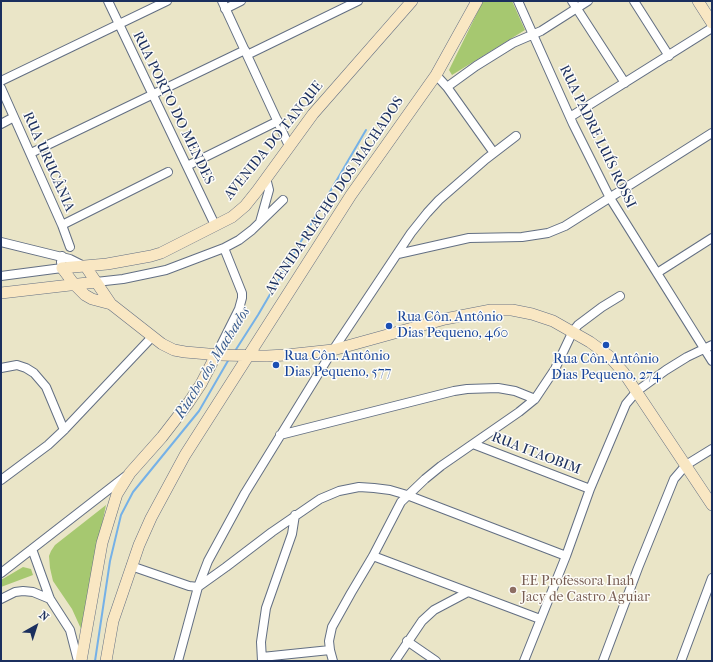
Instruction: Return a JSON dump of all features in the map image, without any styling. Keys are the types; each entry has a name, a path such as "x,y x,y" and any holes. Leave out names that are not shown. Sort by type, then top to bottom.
{"street":[{"name":"RUA PORTO DO MENDES","path":"108,1 152,96 215,225"},
{"path":"1,81 167,1"},
{"path":"222,1 289,146"},
{"path":"225,9 241,1"},
{"path":"31,153 358,1"},
{"name":"AVENIDA DO TANQUE","path":"62,268 86,267 130,261 161,253 232,217 245,206 313,114 412,1"},
{"name":"RUA PADRE LUÍS ROSSI","path":"518,1 570,117 610,198 712,361"},
{"path":"447,87 476,66 514,43 533,34 574,4 588,1"},
{"path":"634,1 669,56"},
{"path":"698,1 712,23"},
{"name":"AVENIDA RIACHO DOS MACHADOS","path":"106,661 113,621 131,566 151,518 185,455 242,355 351,195 436,75 472,3"},
{"path":"574,4 625,83"},
{"path":"570,117 712,28"},
{"path":"436,75 447,87 494,152"},
{"name":"RUA URUCÂNIA","path":"1,88 31,153 70,247"},
{"path":"1,124 14,117"},
{"path":"187,166 278,121"},
{"path":"398,254 469,238 522,238 566,226 712,133"},
{"path":"178,661 198,587 208,561 245,493 333,350 411,233 427,213 494,152 516,136"},
{"path":"62,225 168,172"},
{"path":"260,223 269,190 266,178"},
{"path":"1,293 129,278 166,270 224,248 239,240 260,223 282,200"},
{"path":"657,273 712,238"},
{"path":"1,242 62,256 86,267 111,304 152,337 174,350 218,355 286,356 333,350 445,319 491,310 512,310 532,314 553,321 590,342 609,356 624,373 712,505"},
{"path":"80,661 102,542 117,494 130,474 162,437 201,384 218,355 239,309 242,293 224,248"},
{"path":"62,256 62,268 74,284 88,297 111,304"},
{"path":"1,276 62,268"},
{"path":"333,661 329,641 332,627 373,556 396,511 407,496 441,466 519,412 535,399 555,369 573,331 585,318 620,296"},
{"path":"1,480 48,445 64,430 152,337"},
{"path":"524,661 566,556 590,489 626,404 637,391 666,370 687,357 712,345"},
{"path":"1,368 17,366 34,372 46,387 64,430"},
{"path":"280,435 467,389 498,388 515,391 535,399"},
{"name":"RUA ITAOBIM","path":"473,444 590,489"},
{"path":"603,661 669,490 678,473 686,465 712,449"},
{"path":"1,573 130,474"},
{"path":"131,566 180,584 198,587 320,499 339,491 359,488 390,490 566,556"},
{"path":"295,516 292,534 266,608 261,642 262,659 330,650"},
{"path":"32,549 50,598 70,630 80,661"},
{"path":"373,556 540,619"},
{"path":"681,661 712,578"},
{"path":"1,599 15,592 23,591 33,592 50,598"},
{"path":"395,661 407,641 422,621 434,610 468,592"},
{"path":"407,641 436,661"}],"green space":[{"path":"483,1 512,1 525,30 452,75 449,70"},
{"path":"106,505 82,631 72,609 53,581 49,556 55,545"},
{"path":"23,567 31,569 33,575 1,587 1,580"}],"waterway":[{"name":"Riacho dos Machados","path":"235,351 258,315 366,130"},
{"name":"Riacho dos Machados","path":"95,661 110,561 121,515 133,492 199,411 229,359"}],"place":[{"name":"Rua Côn. Antônio Dias Pequeno, 460","path":"389,326"},
{"name":"Rua Côn. Antônio Dias Pequeno, 274","path":"606,345"},
{"name":"Rua Côn. Antônio Dias Pequeno, 577","path":"276,365"},
{"name":"EE Professora Inah Jacy de Castro Aguiar","path":"513,590"}]}
